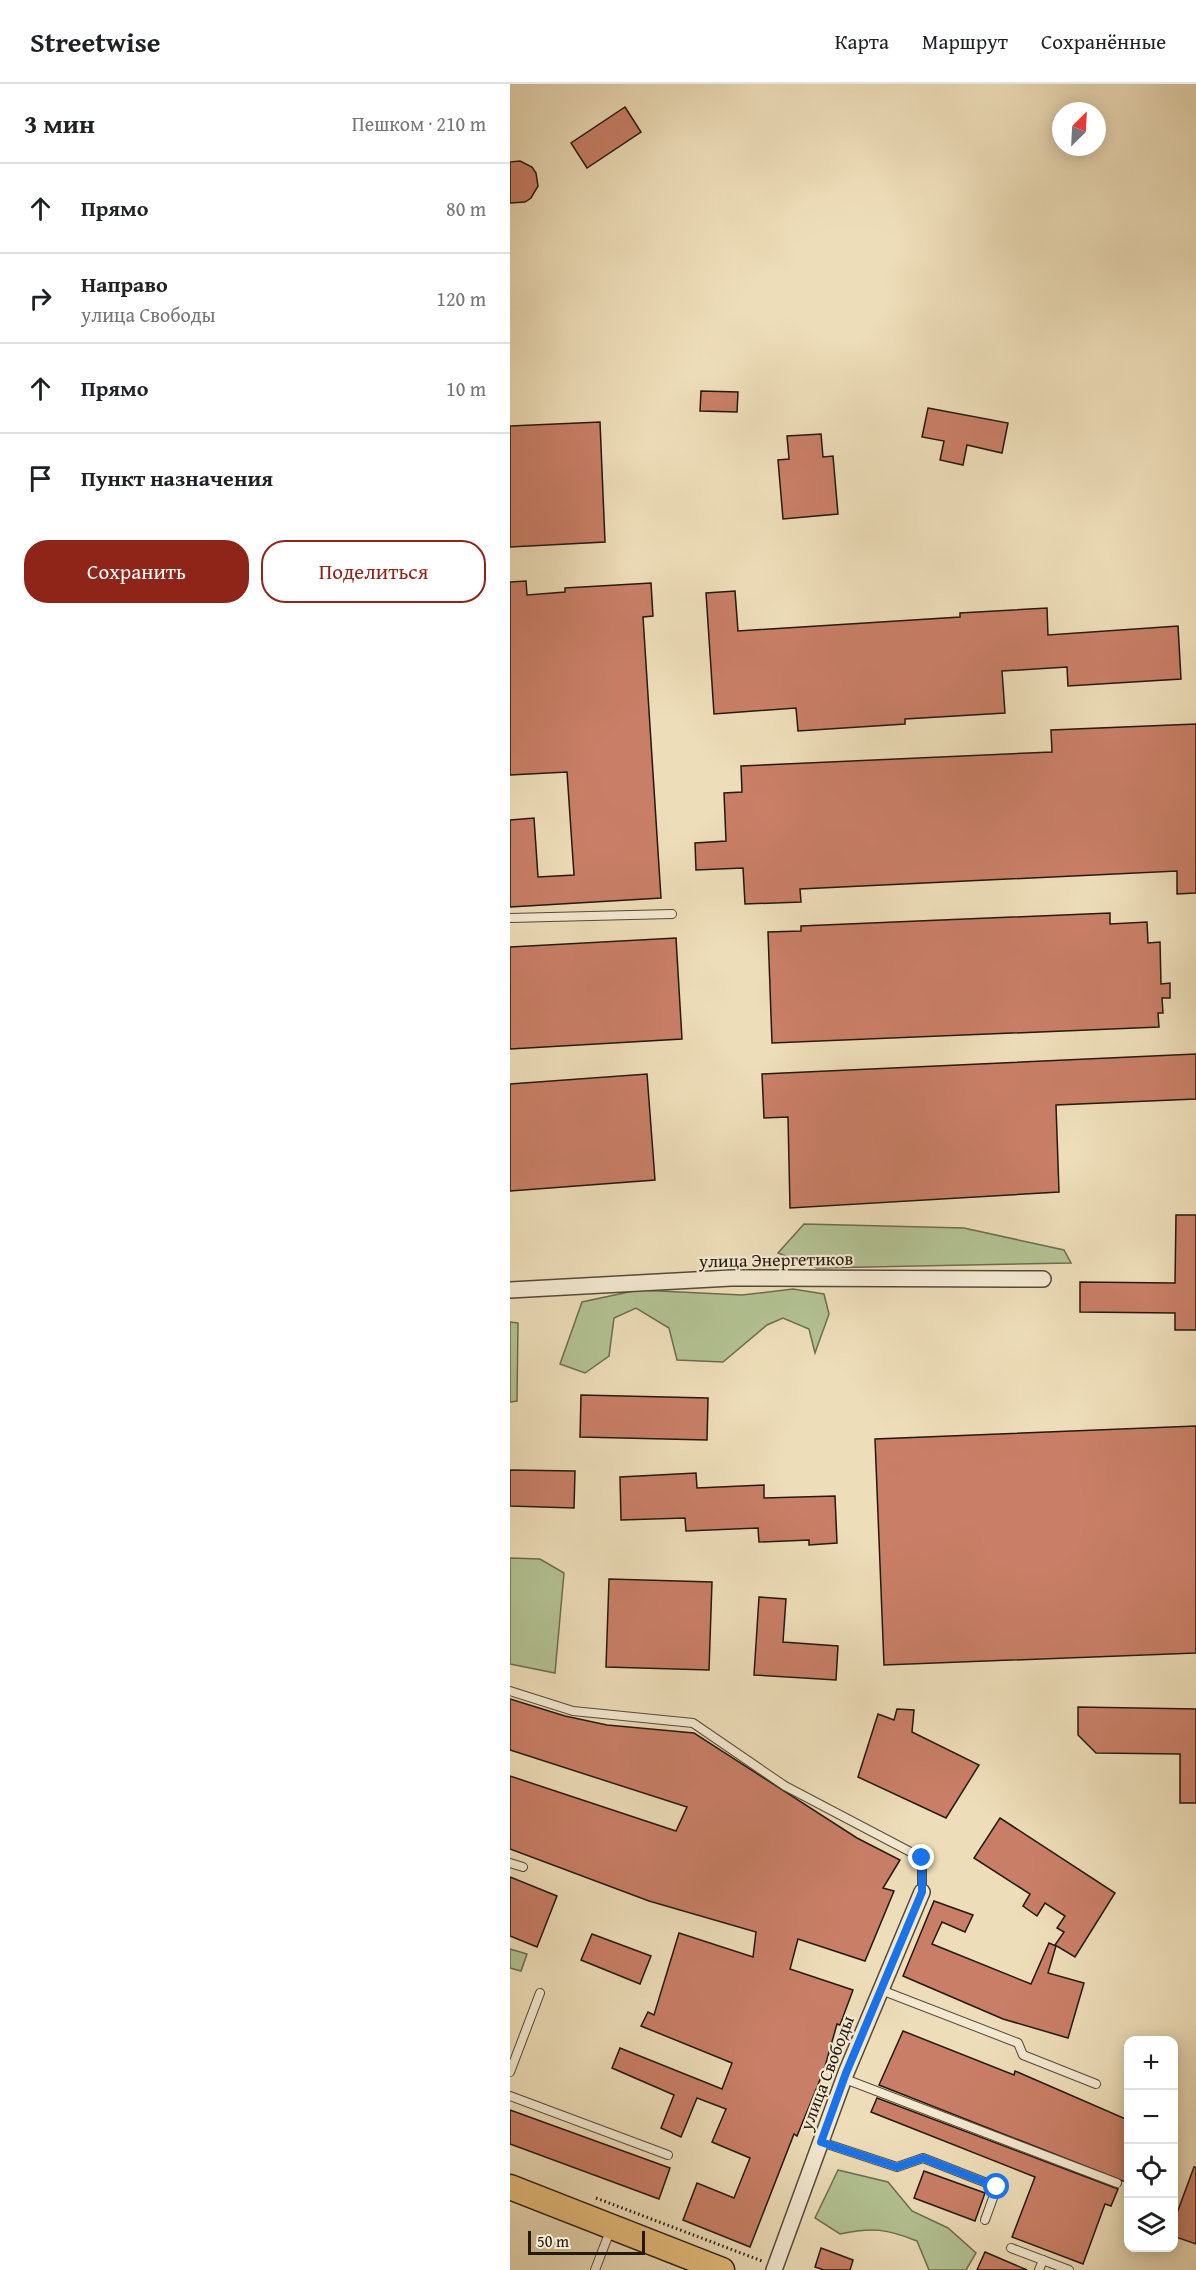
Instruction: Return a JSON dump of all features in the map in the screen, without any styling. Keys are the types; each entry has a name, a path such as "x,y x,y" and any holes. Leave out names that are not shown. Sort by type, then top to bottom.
{"main road":[{"path":"510,2187 611,2226 696,2265 722,2270"}],"street":[{"name":"улица Энергетиков","path":"510,1290 731,1278 1043,1279"},
{"name":"улица Свободы","path":"774,2270 845,2079 922,1892"}],"lane":[{"path":"510,918 672,914"},
{"path":"510,1691 573,1711 693,1723 785,1786 922,1858 922,1892"},
{"path":"510,1863 523,1867"},
{"path":"881,1990 1018,2043 1023,2055 1096,2084"},
{"path":"510,2072 540,1993"},
{"path":"845,2079 1117,2183"},
{"path":"510,2096 668,2155"},
{"path":"821,2142 897,2167 923,2158 997,2187 985,2220"},
{"path":"595,2270 611,2226"},
{"path":"1011,2248 1069,2270"},
{"path":"1039,2270 1043,2260"}],"path":[{"path":"587,2194 762,2260"}],"green space":[{"path":"804,1224 964,1228 1064,1250 1071,1263 817,1268 778,1253"},
{"path":"793,1289 824,1294 829,1314 815,1353 809,1329 783,1318 767,1325 723,1362 677,1360 669,1328 636,1308 614,1318 609,1356 585,1373 560,1364 582,1302 638,1290 742,1295"},
{"path":"510,1322 518,1323 517,1401 510,1402"},
{"path":"510,1558 540,1559 564,1573 555,1673 510,1664"},
{"path":"510,1949 527,1954 521,1971 510,1968"},
{"path":"838,2170 888,2182 912,2211 948,2228 976,2253 966,2270 929,2270 917,2241 880,2230 840,2234 815,2218"}],"building":[{"path":"625,107 641,132 587,168 571,143"},
{"path":"520,161 532,167 536,173 538,186 531,198 525,202 510,203 510,162"},
{"path":"701,391 738,392 737,412 700,411"},
{"path":"928,408 1008,423 1002,453 967,445 963,465 940,460 944,441 922,437"},
{"path":"600,422 605,542 510,547 510,426"},
{"path":"821,434 823,457 833,456 838,514 783,519 778,460 789,459 787,436"},
{"path":"526,581 527,595 565,592 565,588 651,583 653,616 643,617 661,898 510,907 510,820 534,818 538,877 574,875 567,772 510,775 510,582"},
{"path":"735,591 738,631 960,617 960,613 1047,608 1048,635 1178,626 1181,679 1068,686 1067,667 1002,671 1005,713 905,719 905,724 798,731 796,708 714,714 706,593"},
{"path":"1196,724 1196,893 1177,894 1177,871 800,889 801,902 745,904 743,868 696,870 695,843 726,841 724,793 742,792 741,766 1052,752 1051,730"},
{"path":"1110,913 1110,924 1147,922 1148,943 1160,942 1161,984 1170,983 1170,998 1162,998 1163,1013 1158,1013 1159,1027 772,1043 768,932 801,931 801,926"},
{"path":"676,938 682,1039 510,1049 510,947"},
{"path":"1196,1054 1196,1099 1056,1105 1059,1192 790,1208 788,1117 764,1118 762,1074"},
{"path":"647,1074 655,1180 510,1191 510,1084"},
{"path":"1176,1215 1196,1215 1196,1330 1175,1330 1175,1313 1080,1312 1080,1282 1175,1283"},
{"path":"581,1395 708,1398 707,1440 580,1437"},
{"path":"1196,1426 1196,1653 884,1665 875,1439"},
{"path":"510,1470 575,1471 574,1508 510,1506"},
{"path":"696,1473 697,1488 764,1485 764,1498 835,1496 837,1543 809,1545 809,1540 759,1542 758,1528 686,1531 685,1518 621,1520 620,1477"},
{"path":"609,1579 712,1582 709,1670 606,1667"},
{"path":"759,1597 786,1599 783,1642 838,1646 836,1680 754,1675"},
{"path":"510,1699 565,1716 607,1725 694,1733 857,1838 900,1860 883,1888 894,1891 865,1961 798,1939 790,1969 853,1990 840,2025 837,2024 824,2070 797,2136 794,2134 750,2247 683,2220 697,2183 734,2198 750,2158 712,2142 726,2109 697,2098 681,2137 661,2128 674,2095 612,2068 620,2048 722,2089 732,2063 641,2026 648,2012 654,2015 679,1933 753,1957 756,1932 649,1901 510,1849 510,1776 676,1831 687,1807 510,1750"},
{"path":"1078,1707 1196,1709 1196,1803 1180,1803 1180,1754 1096,1753 1078,1735"},
{"path":"897,1709 914,1710 912,1732 979,1765 946,1818 858,1777 878,1714 894,1720"},
{"path":"1000,1818 1115,1893 1075,1957 1055,1945 1064,1932 1057,1928 1065,1916 1045,1903 1037,1916 1023,1906 1030,1894 974,1858"},
{"path":"510,1877 557,1896 537,1947 510,1936"},
{"path":"934,1901 973,1915 965,1932 942,1922 932,1944 1031,1984 1049,1943 1056,1946 1048,1973 1084,1983 1068,2038 1003,2019 903,1976"},
{"path":"592,1934 651,1956 640,1984 581,1960"},
{"path":"903,2031 1014,2075 1015,2071 1124,2118 1124,2181 879,2085"},
{"path":"877,2098 1118,2189 1111,2206 1105,2204 1083,2264 1012,2237 1035,2177 871,2112"},
{"path":"510,2110 670,2168 659,2199 510,2144"},
{"path":"1194,2167 1196,2167 1196,2244 1178,2238 1178,2210"},
{"path":"924,2171 985,2193 975,2221 914,2198"},
{"path":"821,2248 853,2260 850,2270 824,2270 815,2267"},
{"path":"985,2252 1027,2270 977,2270"}],"route":[{"path":"922,1858 922,1892 846,2073 821,2142 897,2167 923,2158 997,2187"}]}
